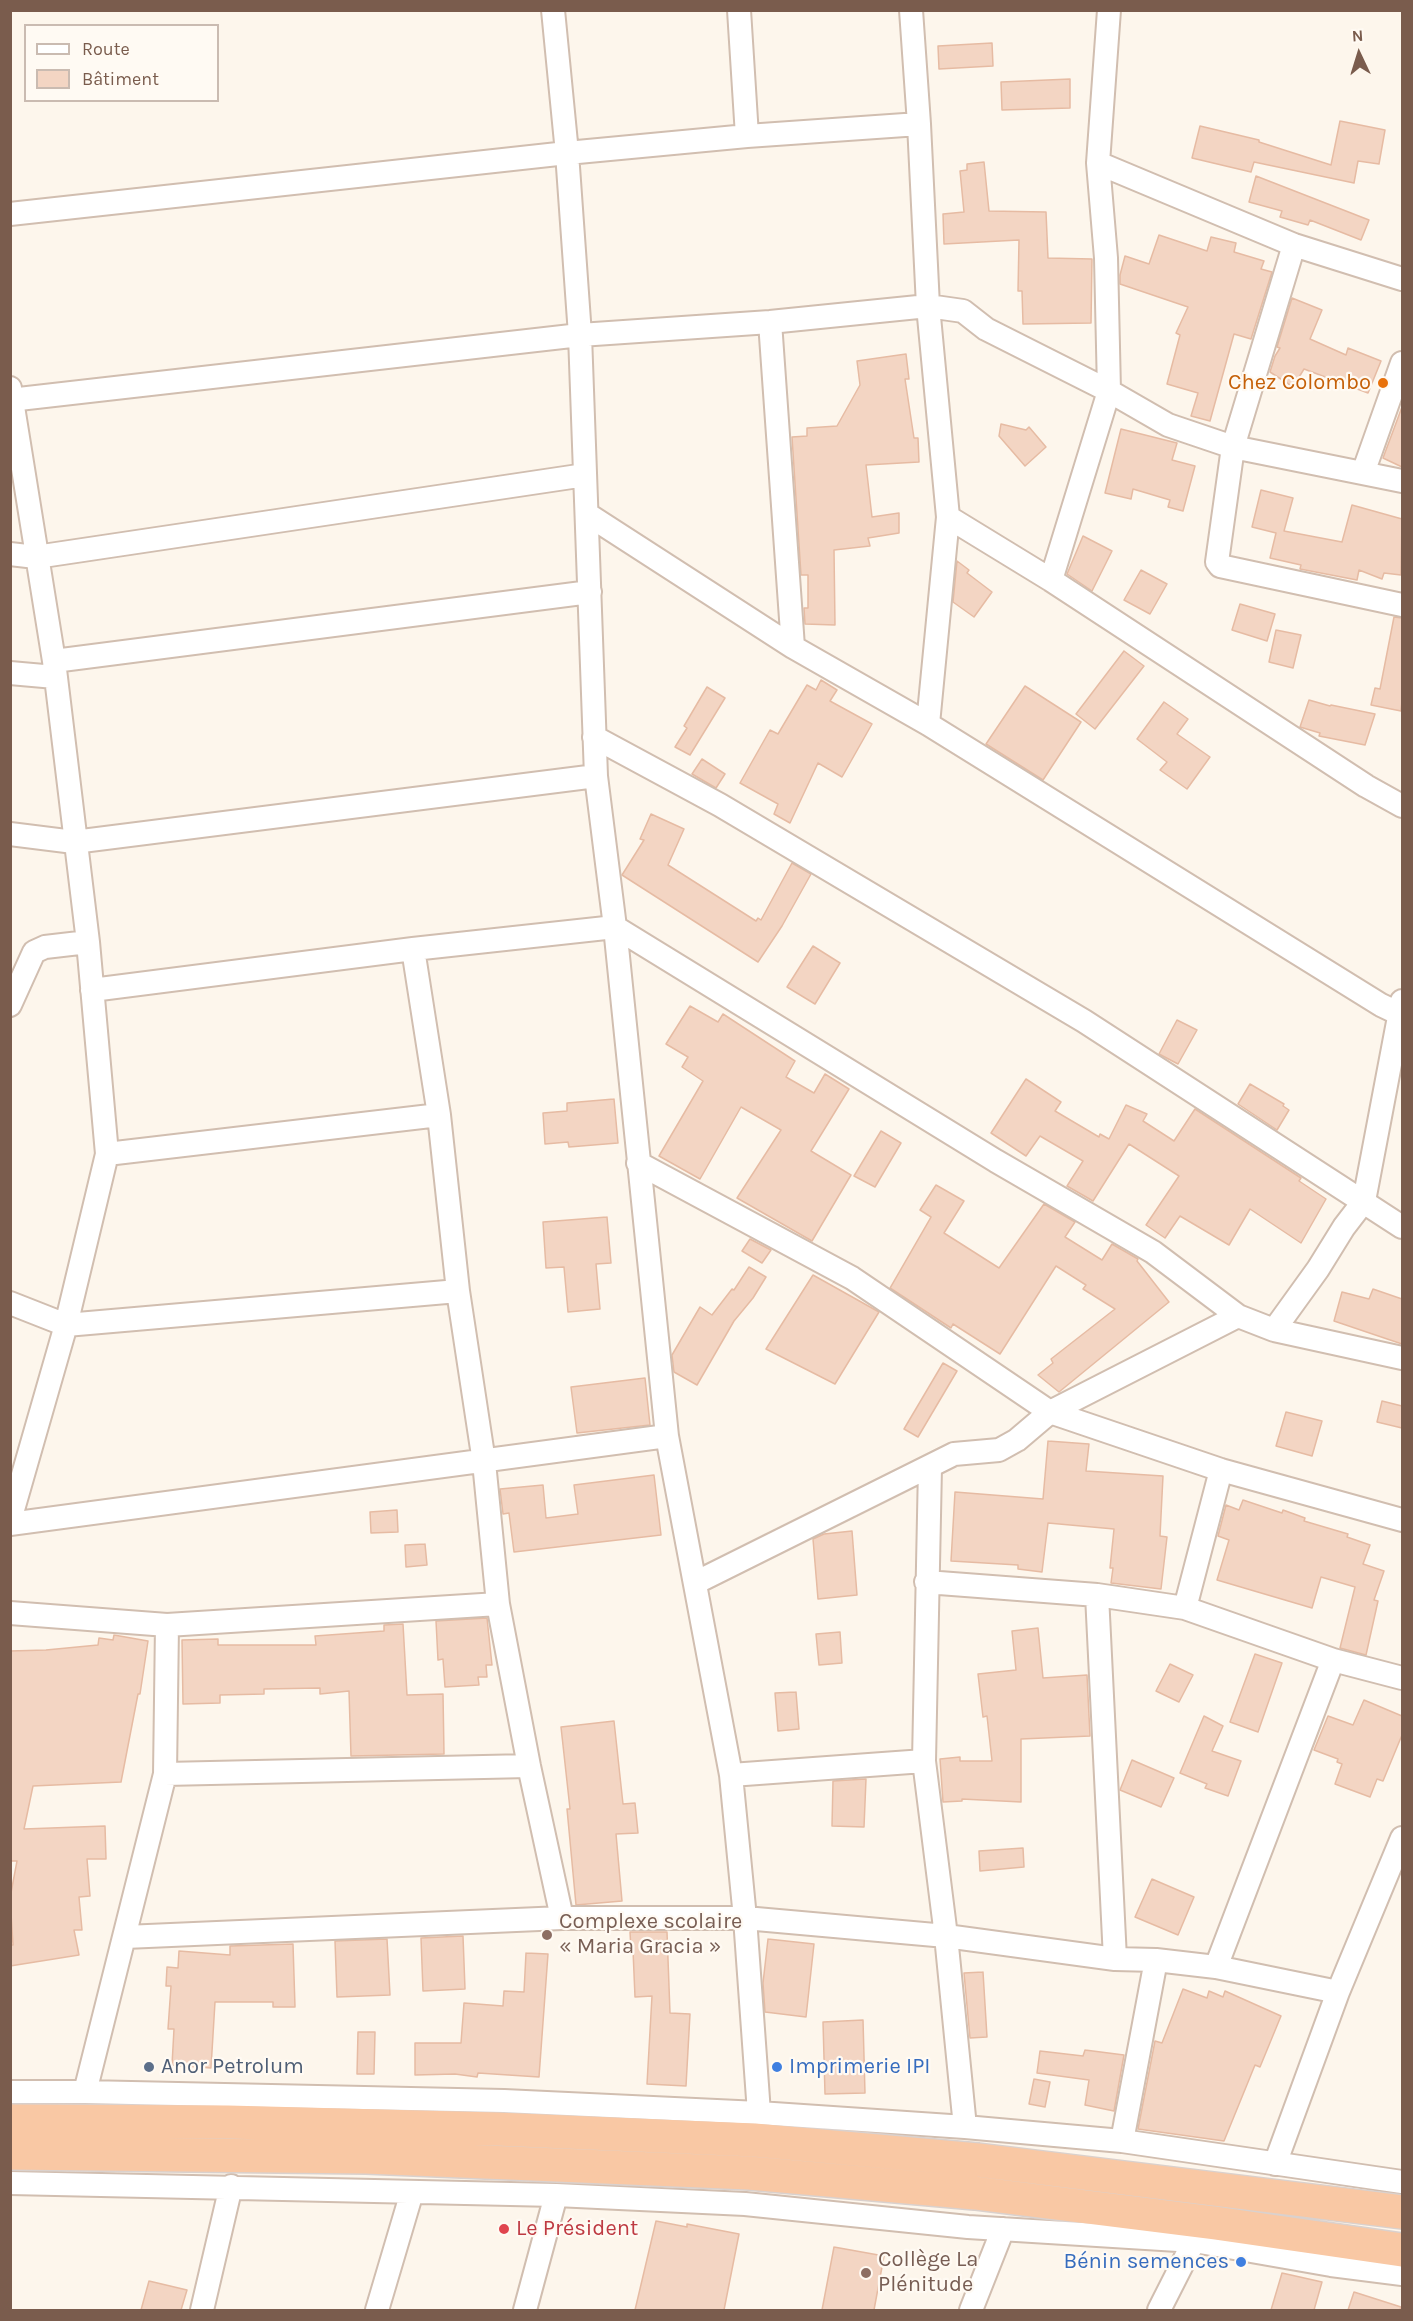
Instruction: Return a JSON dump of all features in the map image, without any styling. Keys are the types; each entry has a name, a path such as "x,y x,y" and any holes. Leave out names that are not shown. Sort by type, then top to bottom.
{"highway":[{"path":"10,2121 228,2122 496,2129 754,2140 978,2160 1402,2212"},
{"path":"10,2152 378,2157 749,2173 975,2193 1215,2223 1402,2250"}],"street":[{"path":"553,10 567,153 580,335 596,776 615,927 667,1436 731,1775 745,1918 759,2113"},
{"path":"739,10 747,136"},
{"path":"911,10 928,306 948,517 928,724"},
{"path":"1051,580 1108,391 1106,258 1098,163 1109,10"},
{"path":"10,214 567,153 747,136 919,124"},
{"path":"1098,163 1294,245 1402,279"},
{"path":"1294,245 1233,447 1216,558 1220,566 1402,605"},
{"path":"10,1520 66,1326 107,1154 88,942 54,669 11,396 580,335 770,322 928,306 963,311 986,329 1108,391 1168,425 1233,447 1402,481"},
{"path":"770,322 793,647"},
{"path":"1364,473 1402,363"},
{"path":"10,554 36,557 585,475"},
{"path":"587,514 793,647 928,724 1381,1005 1402,1010 1364,1201 1274,1330"},
{"path":"948,517 1051,580 1366,786 1402,806"},
{"path":"10,673 54,669 590,591"},
{"path":"594,736 720,805 1020,982 1402,1227"},
{"path":"10,834 74,842 596,776"},
{"path":"92,990 412,949 615,927 996,1161 1153,1252 1238,1316 1274,1330 1402,1358"},
{"path":"10,1005 34,952 45,947 88,942"},
{"path":"412,949 439,1115 458,1291 484,1462 498,1604 529,1766 562,1918"},
{"path":"107,1154 439,1115"},
{"path":"638,1163 852,1278 1050,1412 1221,1470 1402,1520"},
{"path":"10,1303 66,1326 458,1291"},
{"path":"694,1582 954,1454 999,1450 1017,1440 1050,1412 1238,1316"},
{"path":"10,1524 667,1436"},
{"path":"930,1467 924,1761 946,1936 964,2127"},
{"path":"1185,1608 1221,1470"},
{"path":"927,1582 1097,1595 1185,1608 1334,1659 1402,1678"},
{"path":"1097,1595 1115,1959"},
{"path":"10,1613 168,1625 498,1604"},
{"path":"85,2092 165,1774 168,1625"},
{"path":"1216,1967 1334,1659"},
{"path":"731,1775 924,1761"},
{"path":"165,1774 529,1766"},
{"path":"1275,2164 1338,1992 1402,1838"},
{"path":"124,1937 562,1918 745,1918 946,1936 1115,1959 1156,1960 1216,1967 1338,1992"},
{"path":"1122,2141 1156,1960"},
{"path":"10,2092 504,2101 759,2113 964,2127 1122,2141 1402,2182"},
{"path":"10,2182 556,2194 745,2204 1003,2229 1194,2241 1331,2265 1402,2274"},
{"path":"202,2310 231,2186"},
{"path":"376,2310 412,2192"},
{"path":"525,2310 556,2194"},
{"path":"971,2310 1003,2229"},
{"path":"1160,2310 1194,2241"}],"building":[{"path":"992,43 993,66 939,69 938,46"},
{"path":"1070,79 1070,108 1002,110 1001,82"},
{"path":"1340,121 1385,130 1379,164 1358,161 1354,183 1254,162 1251,172 1192,158 1200,126 1259,140 1259,142 1331,165"},
{"path":"984,162 989,211 1046,212 1048,258 1092,259 1091,323 1023,324 1022,291 1018,291 1019,240 944,244 943,214 964,212 960,171 967,170 967,164"},
{"path":"1256,176 1369,220 1361,240 1310,220 1308,225 1280,217 1282,211 1249,202"},
{"path":"1159,235 1207,251 1211,237 1236,243 1234,252 1264,261 1261,269 1272,272 1251,339 1234,334 1210,421 1191,416 1198,393 1167,384 1180,335 1176,333 1188,307 1120,284 1125,256 1149,264"},
{"path":"1292,298 1322,310 1310,339 1346,355 1348,348 1381,361 1368,393 1304,369 1293,387 1270,372 1280,348 1277,347"},
{"path":"906,354 909,379 905,379 914,438 918,438 919,462 866,465 872,517 899,513 899,533 868,538 870,546 834,550 835,625 805,624 804,608 808,608 808,575 801,575 792,437 807,436 807,428 837,426 860,385 857,361"},
{"path":"1402,407 1402,467 1383,458"},
{"path":"1001,424 1026,430 1029,427 1046,447 1025,466 999,436"},
{"path":"1121,429 1177,443 1172,460 1195,466 1183,511 1168,507 1170,500 1133,489 1131,499 1105,493"},
{"path":"1261,490 1293,498 1284,531 1342,542 1352,505 1402,519 1401,575 1384,573 1382,579 1359,570 1357,580 1300,569 1301,565 1270,558 1276,533 1252,527"},
{"path":"1083,536 1112,551 1092,591 1067,574"},
{"path":"957,561 969,570 967,573 992,592 974,617 953,602"},
{"path":"1141,570 1167,584 1150,614 1124,600"},
{"path":"1240,604 1275,614 1267,641 1232,630"},
{"path":"1394,617 1402,618 1401,711 1371,705 1375,688 1380,689"},
{"path":"1276,630 1301,635 1293,668 1269,662"},
{"path":"1124,651 1144,666 1095,729 1076,714"},
{"path":"821,680 837,690 830,701 872,724 842,777 818,763 790,823 774,814 778,804 740,783 770,730 778,734 807,685 816,690"},
{"path":"1025,686 1081,722 1043,780 986,744"},
{"path":"707,687 725,698 690,755 675,747 687,728 684,726"},
{"path":"1309,700 1375,714 1365,745 1319,736 1320,733 1300,727"},
{"path":"1164,702 1188,719 1177,734 1210,757 1187,789 1160,770 1167,762 1137,739"},
{"path":"702,759 725,774 716,788 692,774"},
{"path":"651,814 684,829 668,865 756,921 758,918 761,920 792,863 811,874 782,926 758,962 622,875 644,840 640,839"},
{"path":"813,946 840,963 815,1004 787,987"},
{"path":"690,1006 718,1022 723,1014 795,1061 786,1077 814,1093 825,1074 849,1089 811,1151 851,1175 812,1241 737,1198 781,1130 741,1107 700,1179 659,1156 703,1081 682,1067 688,1057 666,1044"},
{"path":"1177,1020 1197,1030 1178,1064 1159,1054"},
{"path":"1026,1079 1061,1102 1055,1111 1099,1137 1100,1134 1109,1139 1126,1105 1147,1114 1143,1121 1174,1141 1195,1109 1301,1178 1299,1181 1326,1199 1301,1243 1250,1209 1229,1245 1180,1216 1165,1238 1146,1225 1179,1176 1129,1144 1093,1201 1067,1186 1083,1161 1040,1136 1026,1156 991,1133"},
{"path":"1250,1084 1284,1104 1283,1106 1289,1110 1277,1130 1238,1104"},
{"path":"614,1099 618,1143 569,1147 568,1142 545,1144 543,1113 567,1111 567,1103"},
{"path":"881,1131 901,1143 875,1187 854,1176"},
{"path":"936,1185 964,1201 944,1233 999,1268 1044,1204 1075,1222 1065,1237 1102,1260 1112,1244 1138,1259 1137,1261 1169,1302 1059,1392 1038,1375 1053,1363 1051,1359 1115,1309 1083,1289 1086,1285 1056,1266 1000,1354 953,1324 951,1328 890,1288 931,1217 920,1210"},
{"path":"607,1217 611,1263 596,1264 600,1309 568,1312 564,1267 546,1268 543,1222"},
{"path":"750,1239 771,1250 762,1263 742,1251"},
{"path":"749,1267 766,1277 753,1298 734,1321 697,1385 674,1372 672,1355 700,1307 712,1315 732,1289 734,1290"},
{"path":"813,1275 879,1312 835,1384 766,1349"},
{"path":"1373,1289 1402,1299 1402,1344 1334,1321 1342,1292 1369,1299"},
{"path":"943,1363 957,1371 918,1437 904,1429"},
{"path":"645,1378 650,1425 577,1433 571,1387"},
{"path":"1382,1401 1402,1406 1402,1428 1377,1422"},
{"path":"1286,1412 1322,1421 1312,1456 1276,1446"},
{"path":"1048,1441 1089,1444 1086,1471 1163,1476 1160,1536 1167,1537 1161,1589 1111,1583 1113,1568 1110,1568 1114,1529 1048,1523 1042,1572 1018,1569 1018,1565 951,1561 955,1492 1043,1499"},
{"path":"654,1475 661,1535 514,1552 509,1513 503,1514 500,1489 543,1485 546,1518 578,1514 574,1485"},
{"path":"1243,1500 1282,1513 1283,1510 1305,1518 1304,1521 1348,1534 1347,1537 1370,1545 1363,1564 1384,1571 1374,1600 1378,1601 1366,1655 1340,1648 1355,1587 1321,1577 1312,1608 1217,1580 1229,1540 1218,1536 1226,1505 1239,1510"},
{"path":"397,1510 398,1532 371,1533 370,1512"},
{"path":"852,1531 857,1595 818,1599 813,1539 824,1534"},
{"path":"425,1544 427,1565 406,1567 405,1545"},
{"path":"487,1618 492,1665 486,1665 487,1677 478,1677 479,1685 445,1687 443,1659 438,1660 436,1621"},
{"path":"403,1624 407,1695 443,1694 444,1754 351,1756 349,1691 320,1694 320,1688 264,1689 264,1694 220,1695 220,1703 183,1704 182,1640 218,1639 218,1645 316,1645 315,1636 384,1631 384,1625"},
{"path":"1038,1628 1043,1678 1087,1675 1090,1736 1021,1739 1021,1802 962,1799 962,1801 943,1802 940,1759 960,1757 960,1761 992,1761 987,1716 983,1717 978,1674 1016,1670 1012,1631"},
{"path":"840,1632 842,1663 819,1665 816,1634"},
{"path":"114,1635 148,1641 140,1694 138,1694 121,1782 33,1786 24,1829 105,1826 106,1859 87,1859 90,1896 79,1897 82,1930 74,1930 79,1955 10,1966 10,1945 13,1945 10,1898 17,1861 10,1861 10,1651 98,1645 99,1638 113,1640"},
{"path":"1255,1654 1282,1663 1258,1732 1230,1722"},
{"path":"1170,1664 1193,1675 1179,1702 1156,1691"},
{"path":"796,1692 799,1729 778,1731 775,1693"},
{"path":"1364,1700 1402,1716 1402,1735 1383,1781 1377,1779 1370,1797 1335,1784 1342,1764 1337,1762 1338,1759 1314,1750 1328,1716 1353,1725"},
{"path":"1204,1716 1223,1726 1212,1751 1241,1761 1228,1796 1205,1788 1207,1784 1180,1773"},
{"path":"614,1721 623,1804 635,1803 638,1833 616,1834 622,1901 576,1905 567,1809 570,1809 561,1727"},
{"path":"1132,1760 1174,1778 1161,1807 1120,1790"},
{"path":"866,1779 864,1827 832,1826 833,1781"},
{"path":"1023,1848 1024,1867 980,1871 979,1851"},
{"path":"1152,1879 1194,1897 1178,1935 1135,1917"},
{"path":"630,1932 667,1932 670,2013 690,2014 686,2086 647,2084 652,1996 635,1997"},
{"path":"463,1936 465,1989 423,1991 421,1938"},
{"path":"387,1939 390,1995 337,1997 335,1941"},
{"path":"768,1939 814,1944 806,2017 765,2012 763,1983"},
{"path":"293,1944 295,2007 273,2007 273,2002 215,2002 211,2068 172,2065 174,2029 168,2029 171,1986 166,1986 167,1967 178,1968 179,1951 230,1955 230,1946"},
{"path":"526,1953 548,1954 539,2077 478,2073 477,2077 455,2074 415,2075 415,2043 461,2043 464,2003 503,2006 504,1991 524,1992"},
{"path":"983,1972 987,2037 970,2038 964,1973"},
{"path":"1183,1989 1207,1998 1209,1991 1223,1997 1225,1991 1281,2016 1260,2067 1255,2065 1224,2141 1138,2129 1155,2041 1162,2043"},
{"path":"863,2020 865,2093 825,2094 823,2022"},
{"path":"358,2032 375,2032 374,2074 357,2074"},
{"path":"1085,2050 1124,2055 1114,2111 1085,2105 1089,2080 1037,2073 1040,2051 1083,2056"},
{"path":"1034,2079 1050,2082 1045,2107 1029,2104"},
{"path":"656,2221 687,2227 687,2224 739,2234 724,2310 635,2310"},
{"path":"834,2247 884,2256 874,2310 822,2310"},
{"path":"1282,2273 1322,2282 1314,2310 1271,2310"},
{"path":"149,2281 187,2290 181,2310 141,2310"},
{"path":"1354,2292 1401,2307 1400,2310 1348,2310"}],"place":[{"name":"Chez Colombo","path":"1383,383"},
{"name":"Complexe scolaire « Maria Gracia »","path":"547,1935"},
{"name":"Anor Petrolum","path":"149,2067"},
{"name":"Imprimerie IPI","path":"777,2067"},
{"name":"Le Président","path":"504,2229"},
{"name":"Bénin semences","path":"1241,2262"},
{"name":"Collège La Plénitude","path":"866,2273"}]}
